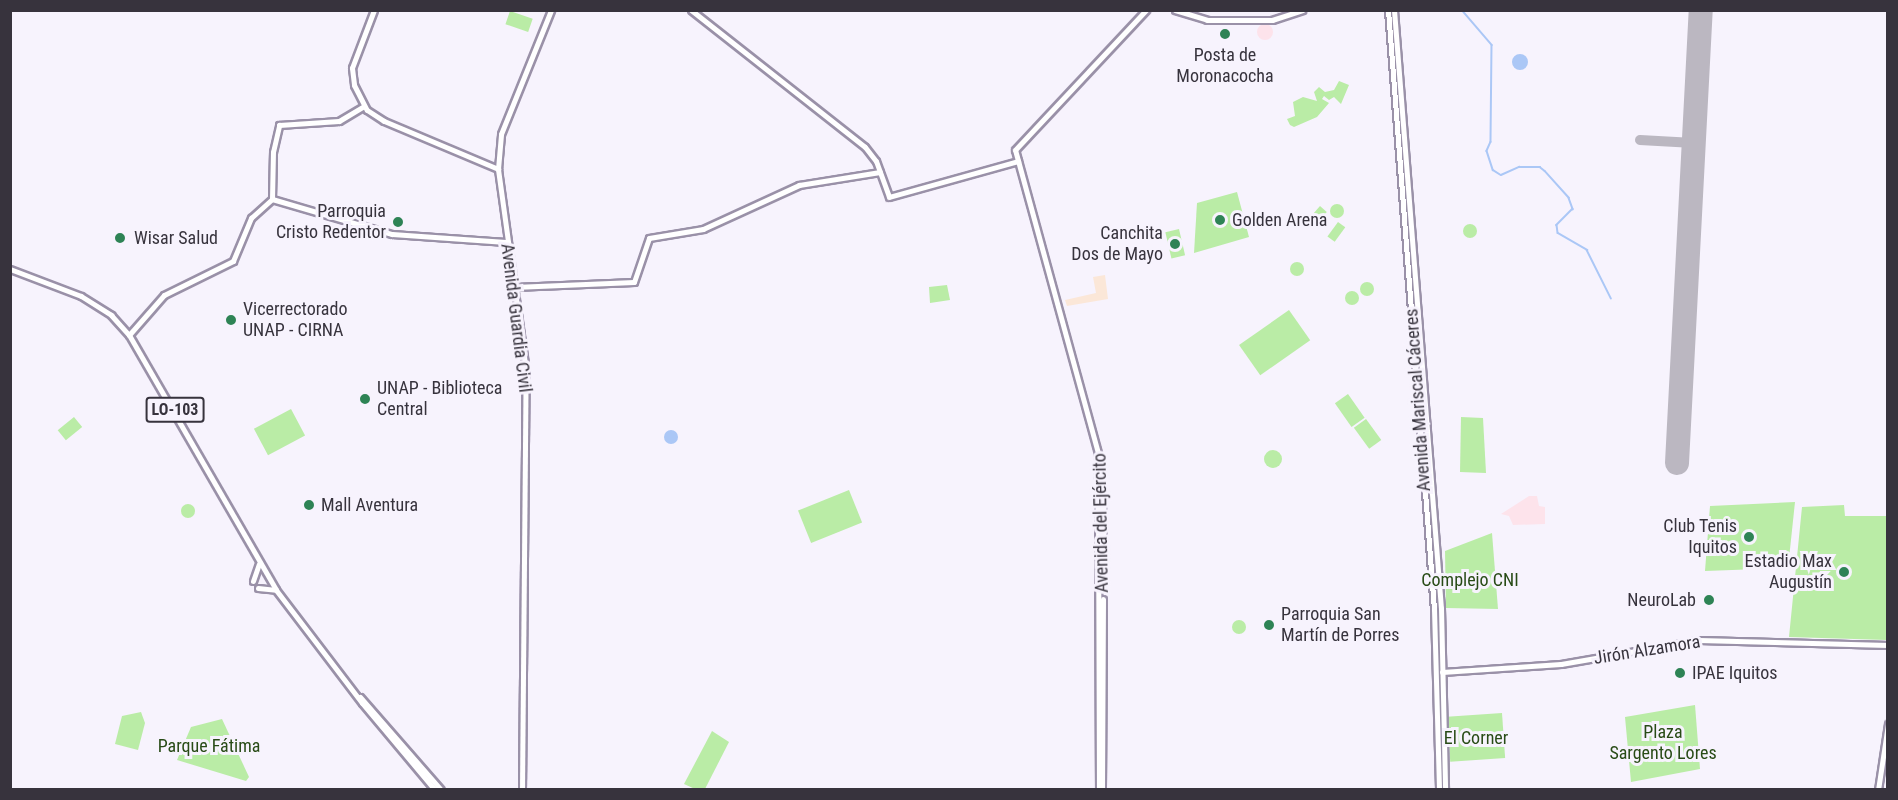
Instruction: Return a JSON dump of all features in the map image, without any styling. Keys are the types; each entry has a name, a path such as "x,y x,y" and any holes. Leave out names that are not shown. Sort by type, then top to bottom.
{"main road":[{"path":"374,10 352,68 354,85 364,106 384,121 498,169"},
{"name":"Avenida Guardia Civil","path":"522,789 526,380 498,169 501,134 551,10"},
{"path":"691,10 865,147 880,172 889,197 1018,161 1015,150 1146,10"},
{"path":"1175,10 1198,20 1272,20 1302,10"},
{"name":"Avenida Mariscal Cáceres","path":"1388,10 1440,672 1439,789"},
{"name":"Avenida Mariscal Cáceres","path":"1394,10 1440,672 1445,789"},
{"path":"129,334 164,295 233,261 251,218 272,199 273,152 279,125 339,121 364,106"},
{"name":"Avenida del Ejército","path":"1018,161 1100,447 1100,789"},
{"path":"514,287 634,282 649,238 703,228 799,186 880,172"},
{"path":"272,199 392,234 506,242"},
{"name":"LO-103","path":"10,269 81,296 111,315 129,334 276,590 435,789"},
{"path":"253,581 259,564"},
{"path":"258,588 276,590"},
{"name":"Jirón Alzamora","path":"1440,672 1561,664 1699,640 1887,645"},
{"name":"LO-103","path":"359,696 441,789"},
{"path":"1878,789 1887,724"}],"shaded area":[{"path":"1265,24 1273,32 1265,40 1257,32"},
{"path":"1105,275 1108,299 1067,306 1065,300 1096,293 1093,277"},
{"path":"1529,496 1537,496 1539,506 1545,507 1545,524 1513,525 1509,516 1501,514"}],"green space":[{"path":"510,11 533,19 528,32 505,24"},
{"path":"1339,81 1349,85 1341,104 1334,97 1329,100 1324,96 1322,99 1329,103 1317,117 1294,127 1290,125 1287,119 1295,116 1293,102 1303,97 1317,101 1314,92 1319,87 1325,92 1334,90"},
{"name":"Golden Arena","path":"1237,192 1249,237 1194,253 1197,203"},
{"path":"1334,204 1340,204 1344,211 1340,218 1334,218 1330,214 1330,208"},
{"path":"1320,206 1327,212 1314,227 1307,221"},
{"path":"1338,222 1345,227 1335,242 1327,237"},
{"path":"1467,224 1473,224 1477,231 1473,238 1467,238 1463,234 1463,228"},
{"name":"Canchita Dos de Mayo","path":"1179,229 1185,255 1171,258 1165,232"},
{"path":"1294,262 1300,262 1304,269 1300,276 1294,276 1290,272 1290,266"},
{"path":"1367,282 1372,284 1374,289 1372,294 1367,296 1362,294 1360,289 1362,284"},
{"path":"947,285 950,300 930,303 929,287"},
{"path":"1349,291 1355,291 1359,298 1355,305 1349,305 1345,301 1345,295"},
{"path":"1289,310 1310,340 1260,375 1239,345"},
{"path":"1348,394 1365,418 1352,427 1335,403"},
{"path":"291,409 305,435 268,455 254,429"},
{"path":"74,417 82,427 66,440 58,430"},
{"path":"1461,417 1483,418 1486,473 1460,472"},
{"path":"1366,419 1381,440 1369,449 1354,428"},
{"path":"1273,450 1279,453 1282,459 1279,465 1273,468 1267,465 1264,459 1267,453"},
{"path":"849,490 862,522 811,543 798,511"},
{"name":"Club Tenis Iquitos","path":"1795,502 1788,568 1705,571 1710,506"},
{"path":"185,504 191,504 195,511 191,518 185,518 181,514 181,508"},
{"path":"1844,505 1845,516 1887,516 1887,640 1789,637 1802,507"},
{"name":"Complejo CNI","path":"1492,533 1498,609 1446,608 1445,551"},
{"path":"1239,620 1244,622 1246,627 1244,632 1239,634 1234,632 1232,627 1234,622"},
{"name":"Plaza Sargento Lores","path":"1695,705 1700,769 1631,782 1625,717"},
{"path":"141,712 145,723 138,750 115,744 122,716"},
{"name":"El Corner","path":"1502,713 1505,758 1450,762 1447,717"},
{"name":"Parque Fátima","path":"222,719 249,777 246,781 177,760 191,727"},
{"path":"712,731 729,742 705,789 695,789 684,784"}],"water":[{"path":"1520,54 1528,62 1520,70 1512,62"},
{"path":"671,430 676,432 678,437 676,442 671,444 666,442 664,437 666,432"}],"waterway":[{"path":"1462,10 1492,45 1491,142 1487,151 1493,170 1501,175 1519,167 1540,167 1545,171 1569,198 1573,209 1557,225 1558,233 1587,250 1611,298"}],"taxiway":[{"path":"1640,140 1694,143"}],"runway":[{"path":"1677,463 1701,10"}],"place":[{"name":"Posta de Moronacocha","path":"1225,34"},
{"name":"Golden Arena","path":"1220,220"},
{"name":"Parroquia Cristo Redentor","path":"398,222"},
{"name":"Wisar Salud","path":"120,238"},
{"name":"Canchita Dos de Mayo","path":"1175,244"},
{"name":"Vicerrectorado UNAP - CIRNA","path":"231,320"},
{"name":"UNAP - Biblioteca Central","path":"365,399"},
{"name":"Mall Aventura","path":"309,505"},
{"name":"Club Tenis Iquitos","path":"1749,537"},
{"name":"Estadio Max Augustín","path":"1844,572"},
{"name":"NeuroLab","path":"1709,600"},
{"name":"Parroquia San Martín de Porres","path":"1269,625"},
{"name":"IPAE Iquitos","path":"1680,673"}]}
